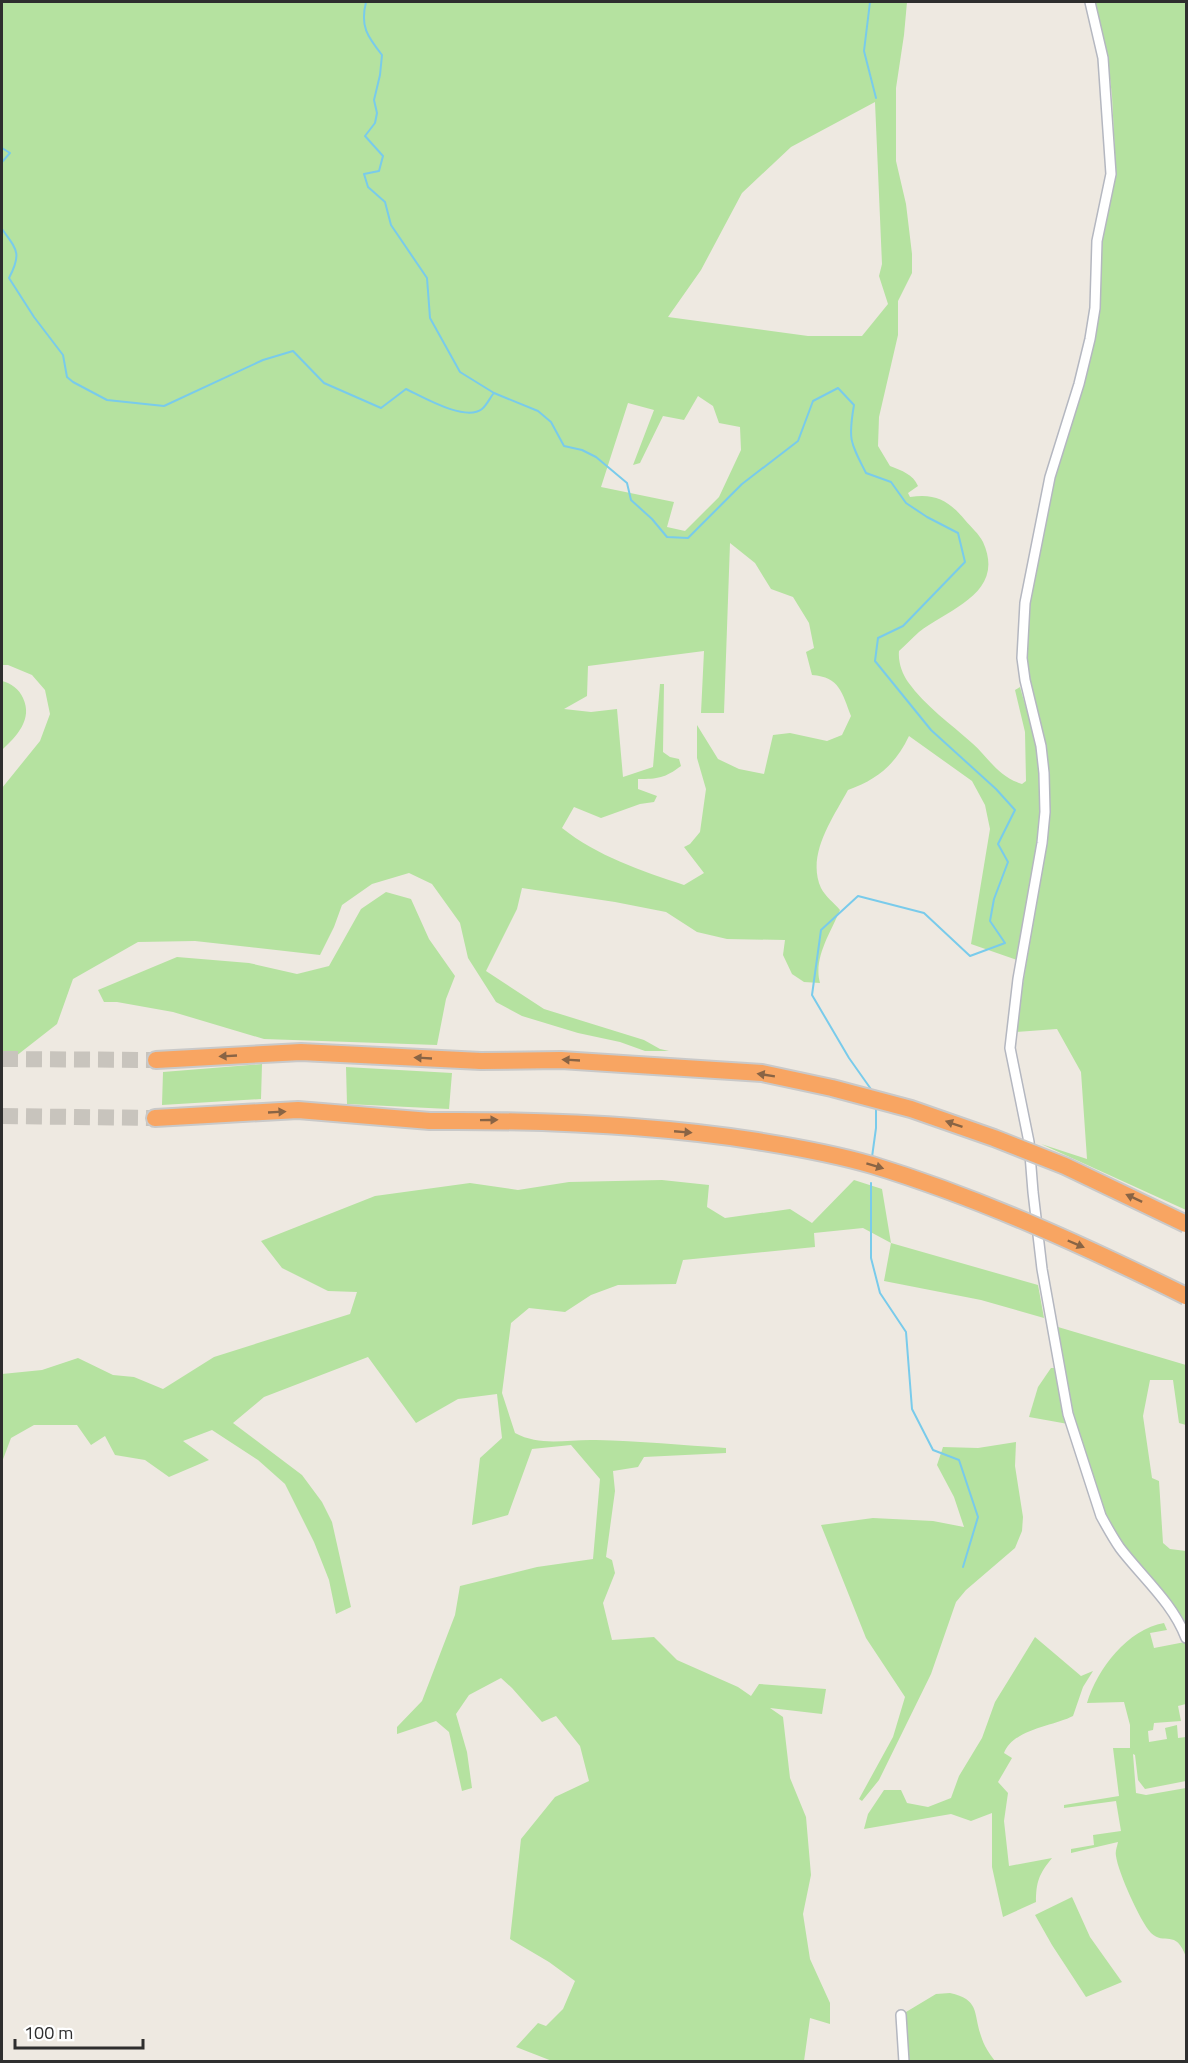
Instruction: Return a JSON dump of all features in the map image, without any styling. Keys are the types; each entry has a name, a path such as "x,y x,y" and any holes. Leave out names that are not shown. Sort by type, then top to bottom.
{"highway":[{"path":"156,1060 301,1052 481,1061 561,1060 762,1073 832,1088 911,1109 994,1138 1065,1166 1186,1224"},
{"path":"155,1118 298,1110 430,1121 578,1122 716,1135 797,1148 871,1164 943,1189 1113,1259 1186,1296"}],"street":[{"path":"1090,2 1103,58 1111,174 1095,255 1097,288 1090,339 1079,384 1050,477 1029,579 1022,658 1041,746 1045,812 1042,843 1018,979 1010,1048 1029,1142 1042,1269 1068,1414 1101,1516 1119,1547 1165,1602 1186,1638"},
{"path":"902,2014 904,2061"}],"green space":[{"path":"2,2 907,2 896,88 896,161 906,204 912,273 898,301 898,335 879,417 878,446 890,466 907,473 916,482 918,486 908,493 910,497 927,496 947,503 981,539 988,560 987,574 981,587 959,606 919,632 899,651 899,659 906,679 922,699 972,743 1000,772 1022,784 1026,781 1025,732 1015,690 1020,687 1036,744 1039,763 1040,813 1035,862 1017,960 971,944 990,829 985,805 972,781 909,736 898,755 884,770 868,781 848,790 823,837 819,850 817,875 821,888 840,910 821,955 818,974 820,983 804,982 792,974 783,955 785,940 727,939 697,932 666,912 522,888 517,909 486,971 544,1009 644,1040 669,1051 645,1051 620,1042 578,1033 522,1016 496,1002 468,958 460,923 432,884 409,873 372,884 342,905 320,955 195,941 138,942 73,979 57,1024 2,1067 2,788 40,741 50,714 45,690 32,675 8,665 2,665","holes":["875,102 882,264 879,276 888,304 862,336 808,336 668,317 701,270 742,193 791,147","698,396 713,406 719,423 740,427 741,450 719,497 685,531 667,527 674,502 601,487 628,403 654,410 633,465 640,463 663,416 684,420","730,543 755,563 771,589 793,597 809,623 814,648 806,652 812,675 829,679 839,688 851,716 842,735 827,741 790,733 773,735 764,774 739,769 718,759 697,725 697,758 706,789 700,832 690,844 684,847 704,873 684,885 605,855 562,828 574,807 601,818 640,804 654,802 657,796 638,789 638,779 661,777 681,766 679,759 663,752 664,684 660,684 653,767 623,777 617,709 591,712 564,709 587,696 588,666 704,651 701,713 724,713"]},
{"path":"1095,2 1186,2 1186,1210 1041,1144 1087,1159 1081,1072 1057,1029 1015,1032 1045,851 1049,784 1044,735 1031,686 1027,658 1030,602 1057,465 1078,404 1097,322 1101,247 1116,173 1107,52"},
{"path":"2,681 12,685 19,692 26,706 26,713 22,727 2,750"},
{"path":"386,892 411,899 429,939 455,976 446,999 437,1045 264,1039 173,1012 117,1002 104,1002 98,990 177,957 249,963 297,974 329,966 361,909"},
{"path":"262,1064 261,1099 162,1105 163,1072"},
{"path":"346,1067 452,1073 449,1109 347,1104"},
{"path":"662,1180 709,1185 707,1207 725,1218 790,1209 812,1223 854,1180 882,1189 891,1243 863,1228 814,1233 815,1247 683,1260 676,1284 618,1285 591,1295 565,1312 529,1308 511,1323 502,1393 515,1433 535,1440 661,1443 726,1448 726,1453 644,1457 638,1467 613,1471 615,1491 606,1557 612,1560 615,1573 603,1603 612,1640 654,1637 677,1660 738,1687 751,1696 759,1684 826,1689 822,1714 770,1708 783,1717 790,1778 806,1817 811,1875 803,1914 810,1959 830,2003 830,2024 810,2018 804,2061 552,2061 516,2047 538,2023 546,2026 563,2009 575,1981 549,1962 510,1939 521,1839 555,1797 589,1781 580,1746 556,1716 542,1722 501,1678 469,1695 456,1714 467,1752 472,1788 462,1791 449,1732 436,1721 397,1734 397,1727 422,1701 455,1615 460,1586 537,1567 593,1559 600,1479 571,1445 532,1449 508,1515 472,1525 480,1458 502,1438 497,1394 458,1399 416,1423 368,1357 264,1397 233,1423 302,1475 322,1502 332,1522 351,1607 336,1614 329,1580 314,1542 285,1484 258,1460 212,1430 183,1441 209,1460 169,1477 145,1460 115,1455 105,1436 91,1445 77,1425 34,1425 11,1438 2,1462 2,1374 42,1370 78,1358 113,1375 134,1377 163,1389 214,1357 350,1314 357,1292 328,1291 282,1268 261,1241 375,1196 470,1183 518,1190 569,1182"},
{"path":"891,1243 1038,1285 1044,1318 981,1300 884,1281"},
{"path":"1058,1327 1186,1365 1186,1425 1179,1423 1173,1380 1150,1380 1143,1416 1152,1478 1159,1481 1163,1543 1170,1549 1186,1551 1186,1624 1126,1549 1103,1509 1076,1423 1066,1382"},
{"path":"1051,1368 1056,1370 1068,1424 1029,1417 1038,1387"},
{"path":"1016,1442 1015,1466 1023,1517 1022,1531 1015,1548 966,1590 956,1602 931,1674 879,1780 862,1801 859,1799 893,1737 905,1697 866,1638 821,1525 873,1518 933,1521 964,1527 954,1497 937,1465 943,1447 978,1448"},
{"path":"1164,1623 1167,1630 1150,1633 1154,1648 1185,1642 1186,1704 1178,1706 1181,1721 1154,1723 1153,1730 1148,1731 1149,1742 1167,1739 1165,1728 1177,1725 1178,1738 1186,1737 1186,1781 1145,1789 1138,1780 1133,1754 1136,1793 1146,1795 1186,1788 1186,1957 1182,1948 1174,1940 1156,1937 1146,1927 1125,1884 1118,1863 1116,1852 1118,1842 1071,1853 1071,1849 1094,1845 1093,1835 1121,1831 1116,1801 1064,1808 1064,1805 1119,1796 1113,1748 1130,1748 1130,1725 1124,1702 1087,1703 1098,1677 1116,1652 1138,1633"},
{"path":"1035,1637 1081,1676 1093,1671 1083,1687 1073,1716 1025,1733 1016,1738 1004,1753 1012,1758 998,1782 1008,1793 1004,1821 1009,1866 1052,1858 1039,1879 1036,1902 1003,1917 992,1867 992,1813 971,1821 951,1814 864,1829 868,1814 884,1790 901,1790 907,1803 928,1807 951,1798 959,1776 982,1738 995,1702"},
{"path":"1072,1897 1090,1937 1122,1982 1086,1997 1035,1915"},
{"path":"950,1993 971,2003 984,2043 995,2061 908,2061 906,2023 901,2015 936,1994"}],"waterway":[{"path":"366,2 364,24 372,42 382,55 374,100 377,113 375,123 365,136 383,156 379,171 364,174 368,187 385,202 391,225 427,278 430,318 460,372 494,393 538,411 551,422 564,446 582,450 596,457 627,483 631,500 652,519 667,537 688,538 742,484 798,441 813,401 838,388 854,405 852,440 866,473 891,482 906,503 958,533 965,562 903,626 878,638 875,661 931,730 996,789 1015,810 998,844 1008,862 994,899 990,921 1005,943 970,956 924,913 858,896 821,930 812,995 849,1058 873,1092"},
{"path":"870,2 864,51 876,98"},
{"path":"2,148 10,153 2,162"},
{"path":"2,229 16,252 15,263 9,278 34,317 63,355 67,377 107,400 164,406 263,360 293,351 324,383 381,408 406,389 444,407 465,412 482,409 493,394"},
{"path":"872,1157 876,1106"},
{"path":"871,1183 871,1258 880,1293 906,1332 912,1409 933,1450 959,1460 978,1517 963,1567"}],"tunnel":[{"path":"2,1059 156,1060"},
{"path":"2,1116 155,1118"}]}
